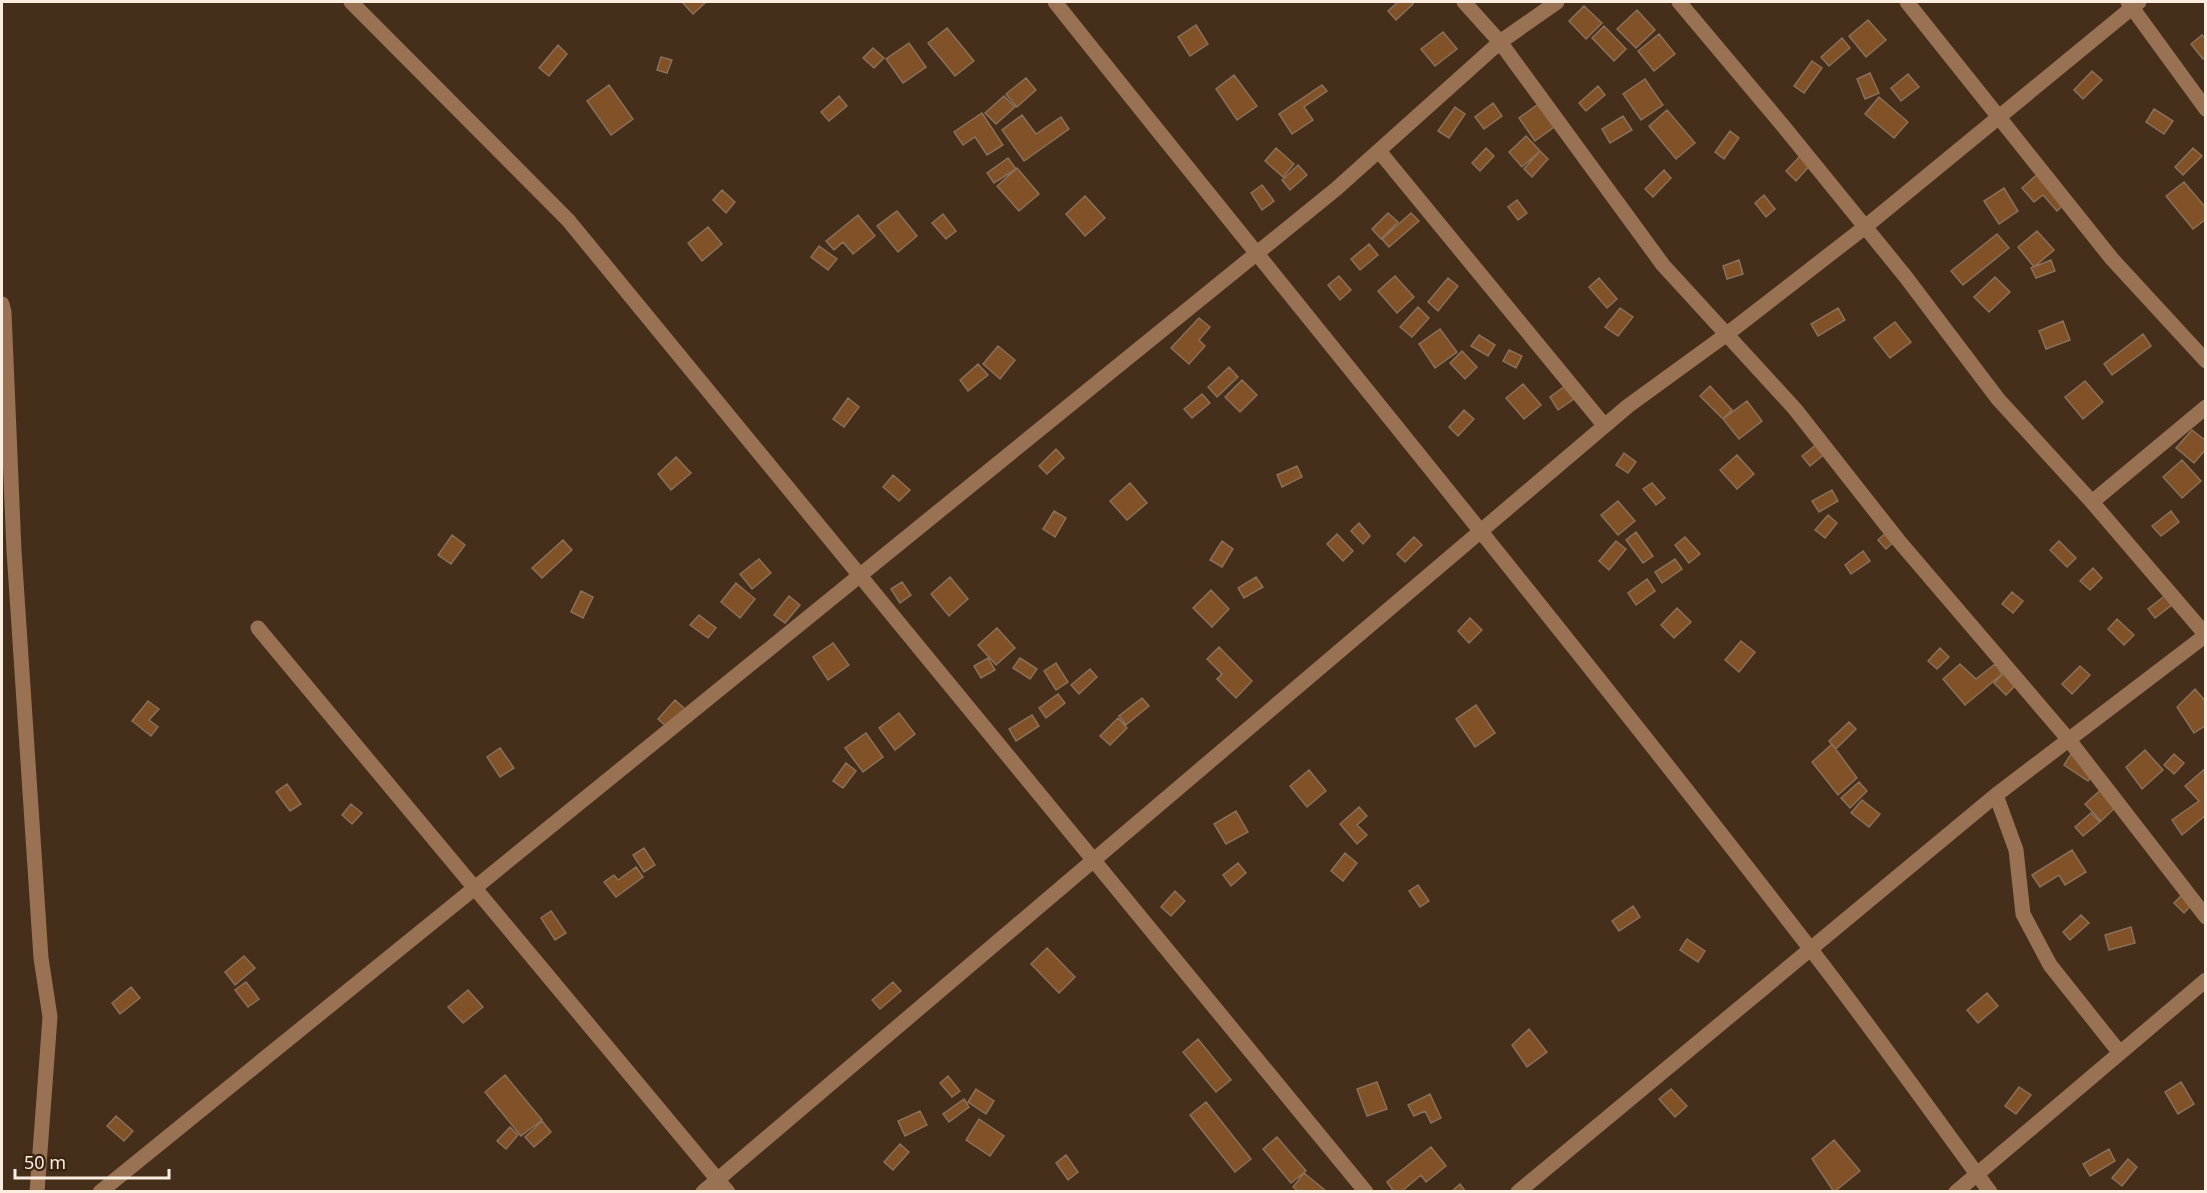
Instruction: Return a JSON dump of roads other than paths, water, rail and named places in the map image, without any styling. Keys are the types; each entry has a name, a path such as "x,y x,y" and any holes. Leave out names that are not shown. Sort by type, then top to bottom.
{"street":[{"path":"351,2 568,220 1366,1191"},
{"path":"1055,2 1481,532 1811,948 1990,1191"},
{"path":"1464,2 1500,42 1663,265 1795,409 1898,540 2069,740 2205,917"},
{"path":"100,1191 1336,189 1500,42 1557,2"},
{"path":"1518,1191 1996,795 2205,635 2091,502 1998,399 1865,227 1679,2"},
{"path":"1907,2 2112,259 2205,360"},
{"path":"703,1191 1481,532 1604,425 1727,334 1865,227 2133,3 2205,109"},
{"path":"1379,151 1604,425"},
{"path":"2,304 14,551 40,934 50,1017 37,1191"},
{"path":"2091,502 2205,407"},
{"path":"258,628 729,1191"},
{"path":"1996,795 2016,850 2023,914 2050,965 2120,1053"},
{"path":"1956,1191 2205,980"}]}
